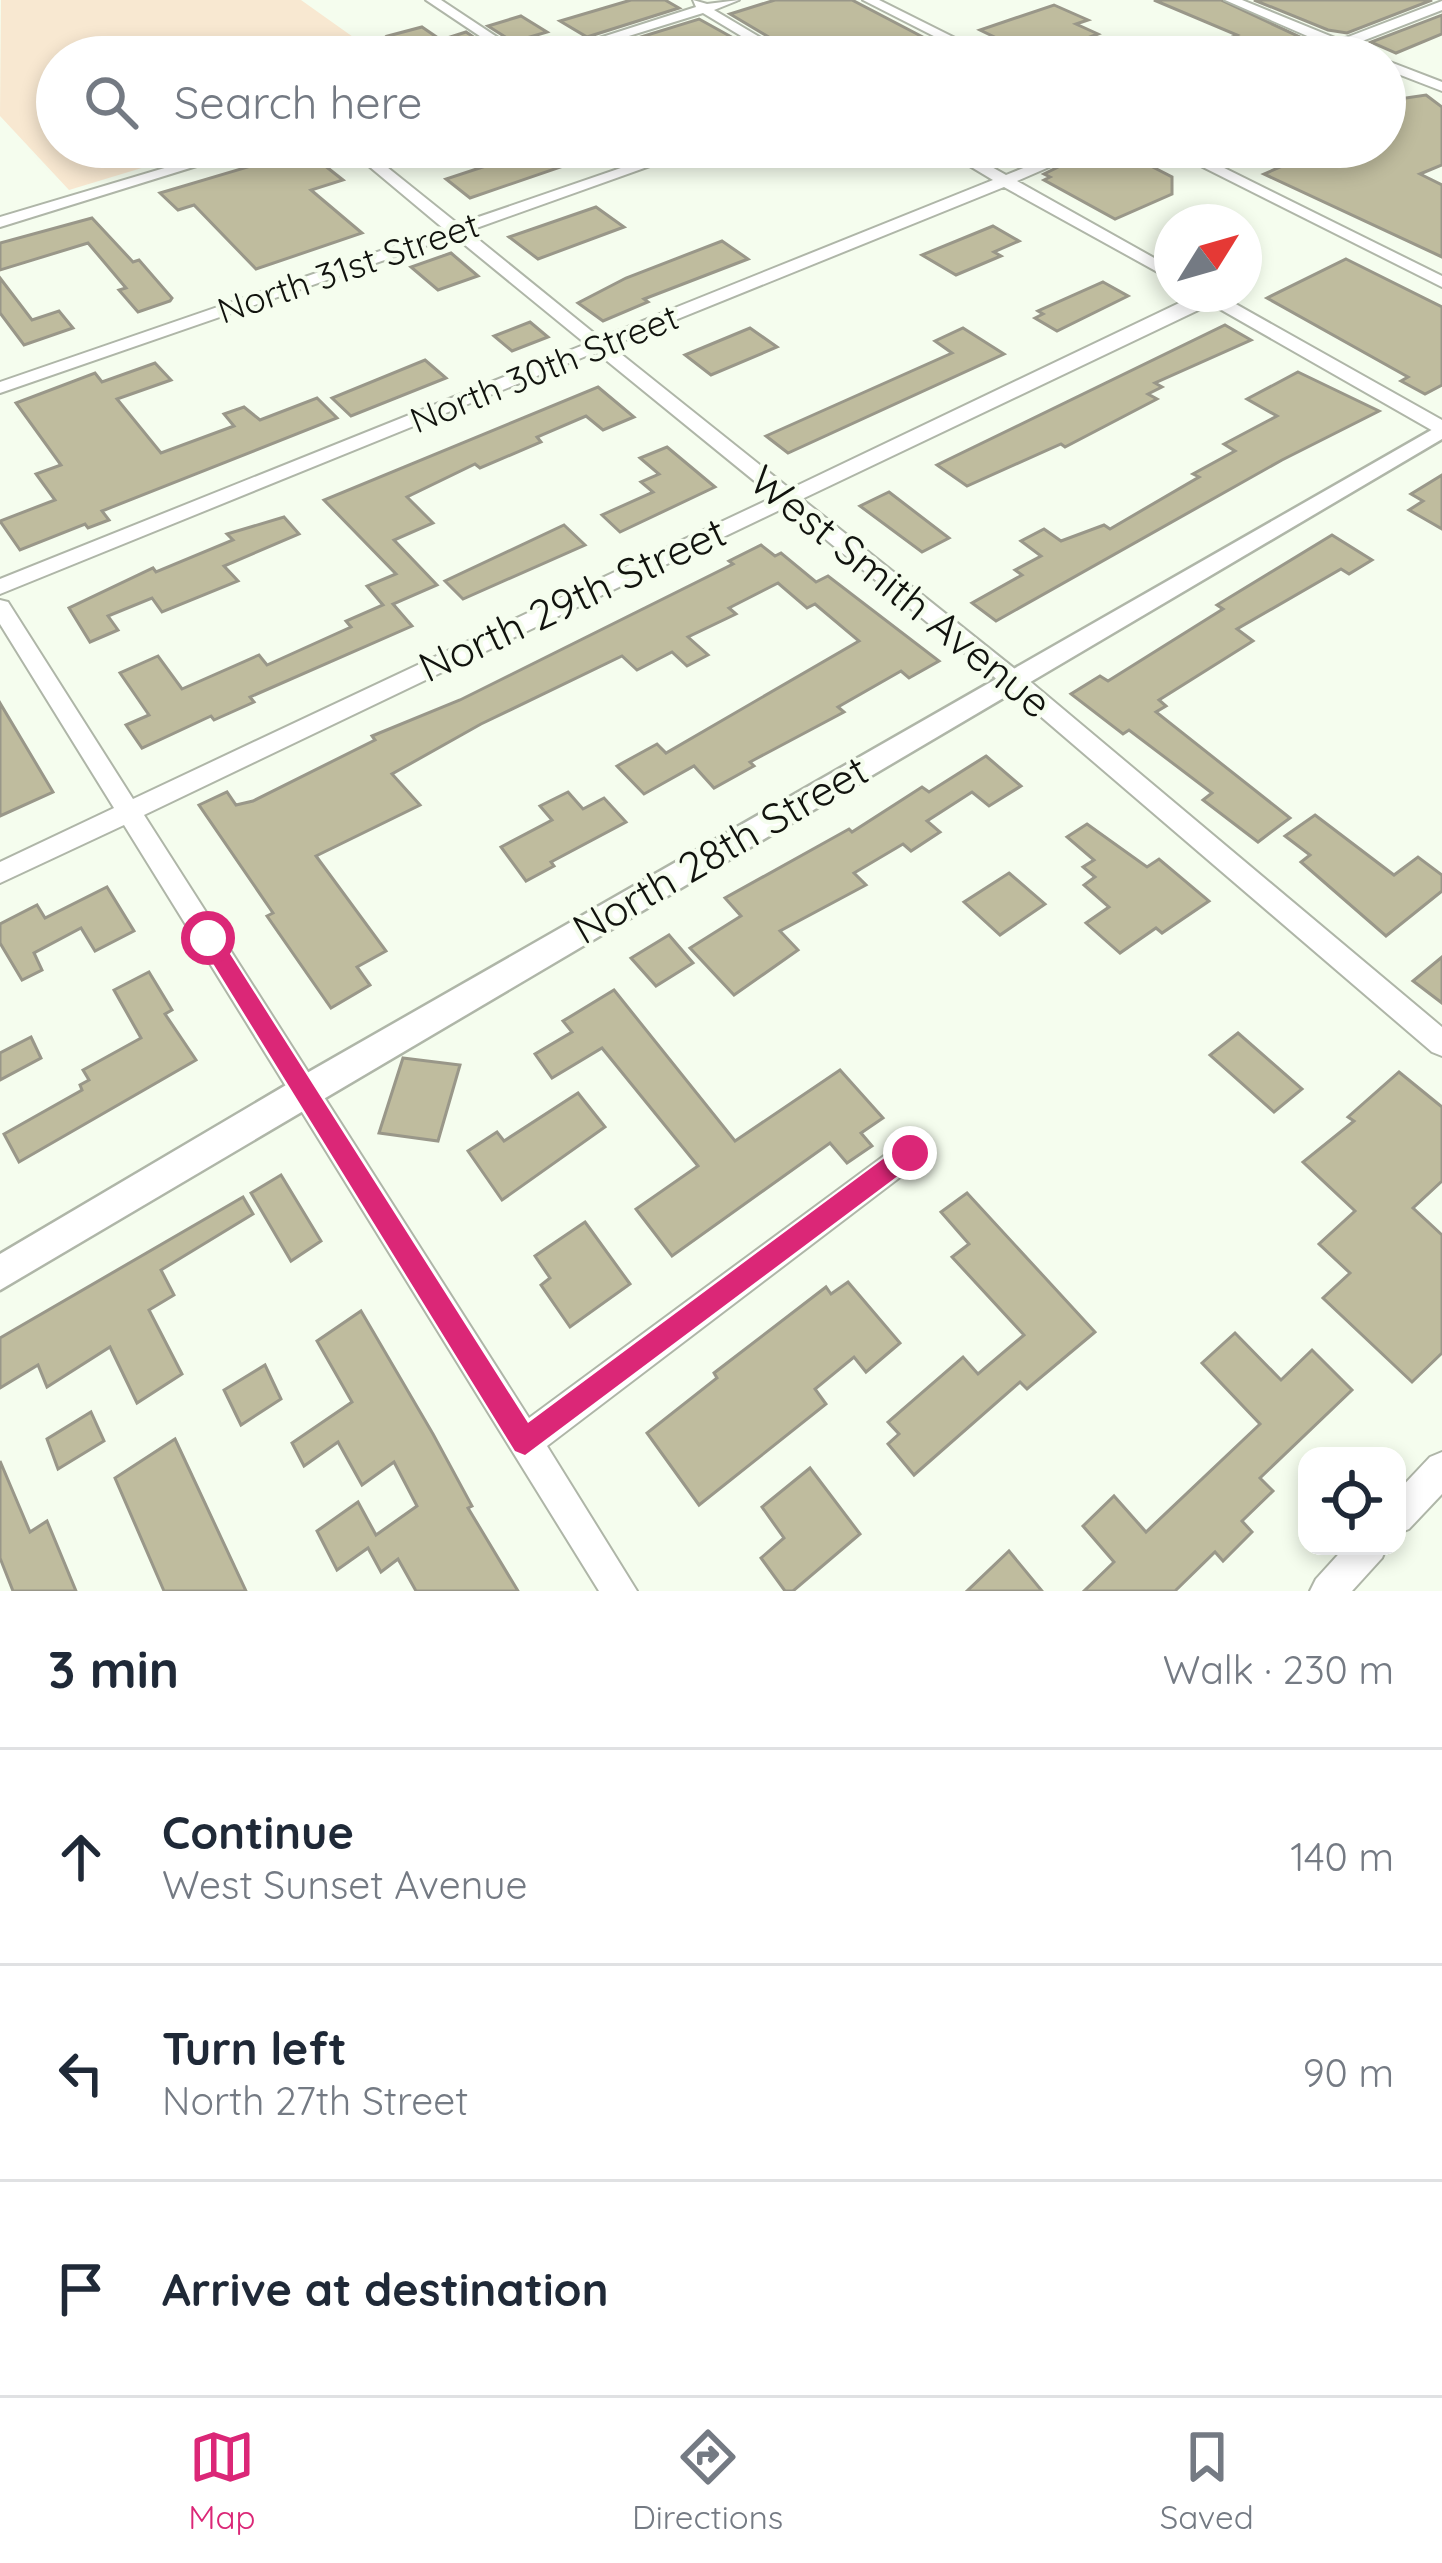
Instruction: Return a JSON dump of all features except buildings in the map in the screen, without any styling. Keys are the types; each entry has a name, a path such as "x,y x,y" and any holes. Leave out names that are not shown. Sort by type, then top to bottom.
{"street":[{"path":"432,0 488,36"},
{"path":"608,36 701,4 733,0"},
{"path":"869,0 943,36"},
{"path":"1231,0 1318,36"},
{"path":"701,4 749,36"},
{"path":"1363,36 1442,5"},
{"path":"1406,72 1442,87"},
{"path":"0,222 181,168"},
{"name":"West Smith Avenue","path":"379,168 1012,680 1442,1044"},
{"name":"North 31st Street","path":"0,388 635,168"},
{"path":"982,168 1154,265"},
{"name":"North 30th Street","path":"0,587 1039,168"},
{"path":"1212,168 1442,282"},
{"name":"North 29th Street","path":"0,873 1173,312"},
{"path":"1238,312 1442,429"},
{"name":"North 28th Street","path":"0,1273 304,1090 1442,429"},
{"path":"0,607 619,1591"},
{"path":"525,1442 910,1153"},
{"path":"1406,1507 1442,1469"},
{"path":"1328,1591 1362,1555"}],"shaded area":[{"path":"1,0 301,0 352,36 36,36 36,155 0,116"},
{"path":"48,168 142,168 69,190"}],"route":[{"path":"208,938 525,1442 910,1153"}]}
